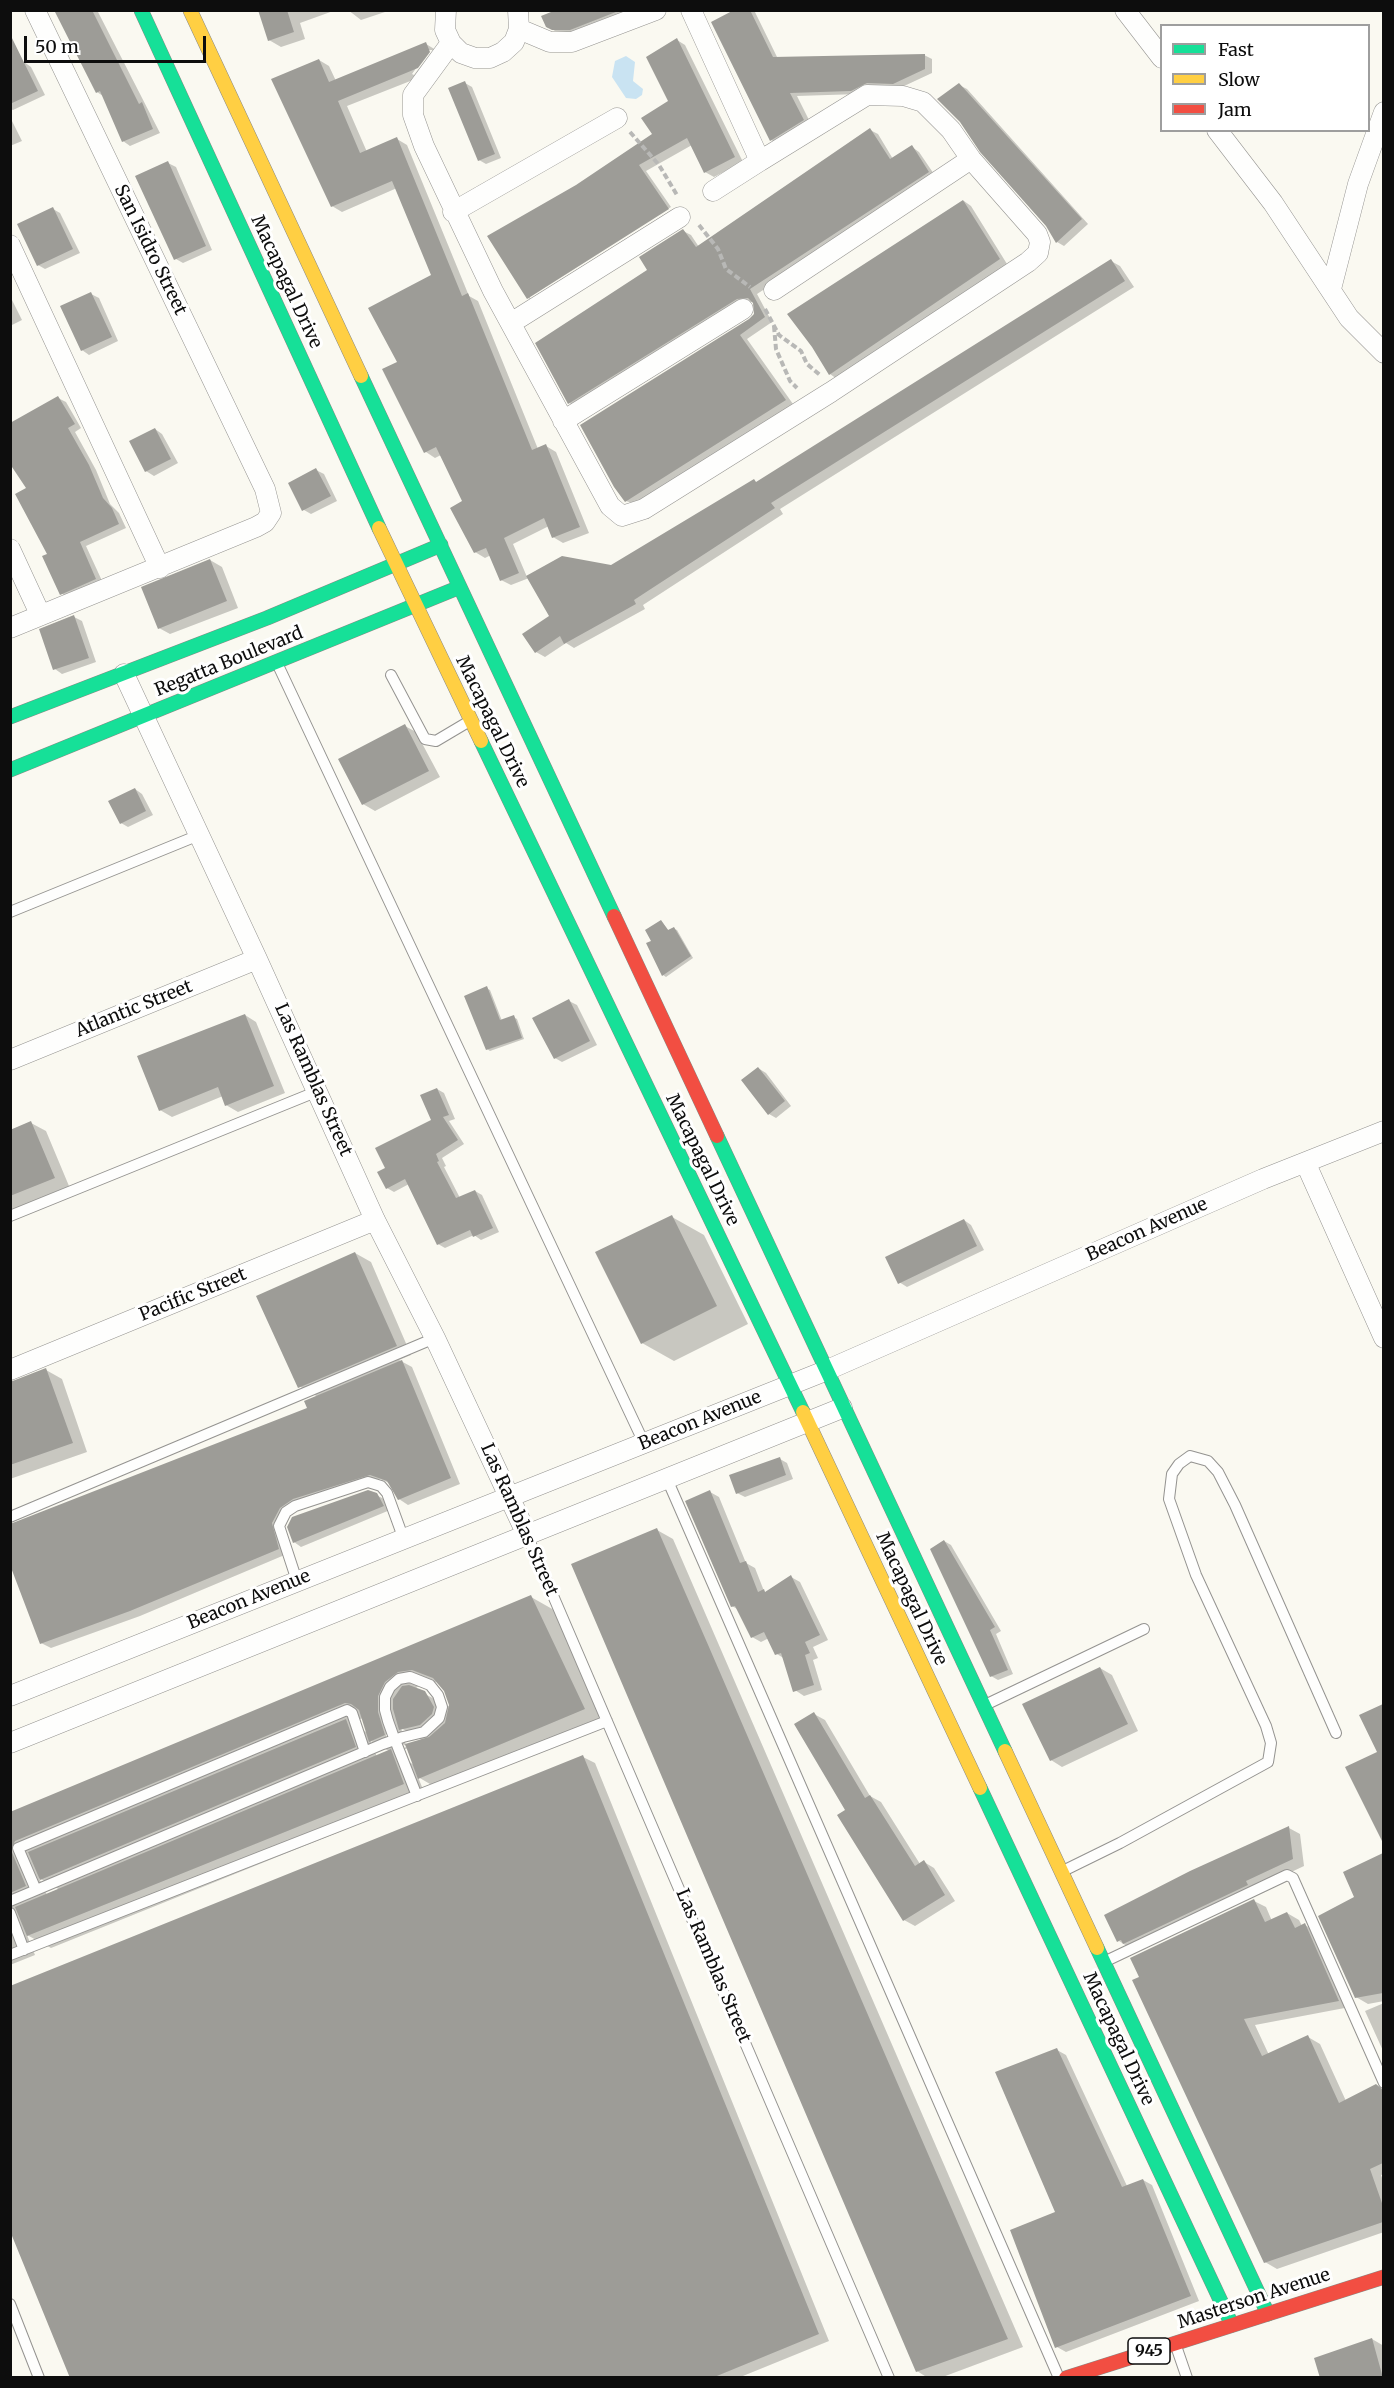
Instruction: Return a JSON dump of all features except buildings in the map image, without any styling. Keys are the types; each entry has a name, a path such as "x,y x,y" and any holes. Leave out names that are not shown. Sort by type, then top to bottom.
{"main road":[{"name":"Macapagal Drive","path":"141,10 396,564 808,1422 1232,2325"},
{"name":"Macapagal Drive","path":"190,10 842,1408 1268,2314"},
{"name":"Regatta Boulevard","path":"10,717 124,674 441,545"},
{"name":"Regatta Boulevard","path":"10,770 460,587"},
{"name":"Masterson Avenue","path":"1066,2378 1383,2277"}],"street":[{"name":"San Isidro Street","path":"35,10 266,489 271,513 265,522 160,568"},
{"path":"446,10 445,30 451,43 461,53 475,58 490,58 503,52 514,42 518,20 550,42 572,42 656,10"},
{"path":"691,10 760,161"},
{"path":"1125,10 1160,57"},
{"path":"451,43 413,95 413,115 424,146 453,212 563,421 610,506 622,516 644,509 801,411 1038,253 1037,234 971,159 951,130 923,102 886,94 867,95 844,107 713,191"},
{"path":"1331,289 1358,184 1383,112"},
{"path":"453,212 617,118"},
{"path":"1219,132 1273,203 1349,318 1383,353"},
{"path":"563,421 759,298 971,159"},
{"path":"511,323 687,213"},
{"path":"10,246 160,568 40,614 10,628"},
{"path":"10,549 40,614"},
{"name":"Las Ramblas Street","path":"124,674 318,1091 375,1220 435,1338 527,1535"},
{"name":"Atlantic Street","path":"10,1060 257,959"},
{"name":"Beacon Avenue","path":"10,1696 403,1537 825,1371 1263,1179 1306,1164 1383,1131"},
{"path":"1306,1164 1383,1338"},
{"name":"Pacific Street","path":"10,1370 375,1220"},
{"path":"10,1743 842,1408"}],"lane":[{"path":"276,663 644,1443"},
{"path":"391,675 425,739 436,741 471,720"},
{"path":"10,912 199,835"},
{"path":"10,1216 318,1091"},
{"path":"10,1517 435,1338"},
{"path":"1060,1872 1120,1843 1268,1762 1271,1743 1266,1726 1196,1575 1169,1499 1172,1474 1179,1464 1190,1456 1208,1461 1218,1472 1336,1733"},
{"path":"668,1479 1059,2378"},
{"path":"297,1581 279,1526 286,1512 295,1506 368,1482 381,1486 387,1493 403,1537"},
{"name":"Las Ramblas Street","path":"527,1535 889,2378"},
{"path":"982,1707 1144,1629"},
{"path":"10,1901 383,1744 393,1740 403,1737 424,1732 439,1718 442,1707 438,1695 430,1685 410,1677 399,1679 385,1697 387,1722 393,1735 397,1745 417,1796"},
{"path":"36,1890 14,1850 347,1710 352,1713 365,1752"},
{"path":"10,1955 608,1721"},
{"path":"1102,1963 1287,1875 1293,1878 1383,2083"},
{"path":"24,1950 10,1913 36,1890"},
{"path":"10,2304 39,2378"},
{"path":"1175,2343 1187,2378"}],"path":[{"path":"617,118 659,165 687,213 718,249 726,269 759,298 779,335 801,351 807,364 823,378 825,387 831,392"},
{"path":"773,322 776,349 786,373 807,400 807,405 801,411"}],"water":[{"path":"626,56 635,62 633,81 643,89 642,95 636,99 626,98 612,77 615,61"}],"traffic: fast":[{"path":"141,10 379,528"},
{"path":"361,376 614,916"},
{"path":"10,717 267,618 441,545"},
{"path":"10,770 460,587"},
{"path":"481,741 803,1412"},
{"path":"717,1136 1005,1751"},
{"path":"980,1788 1232,2325"},
{"path":"1097,1948 1268,2314"}],"traffic: slow":[{"path":"190,10 361,376"},
{"path":"379,528 481,741"},
{"path":"803,1412 980,1788"},
{"path":"1005,1751 1097,1948"}],"traffic: jam":[{"path":"614,916 717,1136"},
{"path":"1066,2378 1384,2277"}]}
